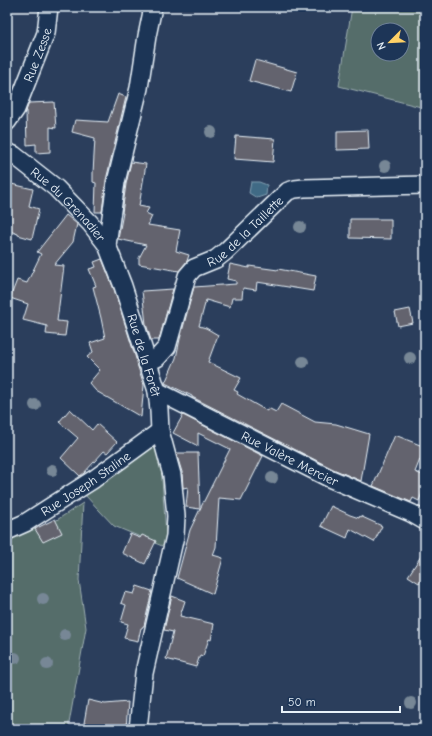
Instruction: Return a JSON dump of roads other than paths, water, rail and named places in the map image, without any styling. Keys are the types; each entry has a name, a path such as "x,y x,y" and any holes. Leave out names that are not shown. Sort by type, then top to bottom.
{"street":[{"name":"Rue Zesse","path":"7,122 16,110 46,33 49,7"},
{"name":"Rue de la Forêt","path":"138,729 144,673 175,536 176,516 172,475 160,431 157,391 123,286 107,245 116,182 139,88 153,7"},
{"name":"Rue du Grenadier","path":"7,152 14,155 56,188 90,223 107,245"},
{"name":"Rue de la Taillette","path":"147,363 157,358 167,347 187,276 194,268 216,259 226,251 288,191 304,188 425,186"},
{"name":"Rue Valère Mercier","path":"157,391 329,478 411,513 425,521"},
{"name":"Rue Joseph Staline","path":"7,531 25,523 94,479 160,431"}],"water":[{"path":"251,182 259,182 267,185 266,195 257,198 249,193"}]}
